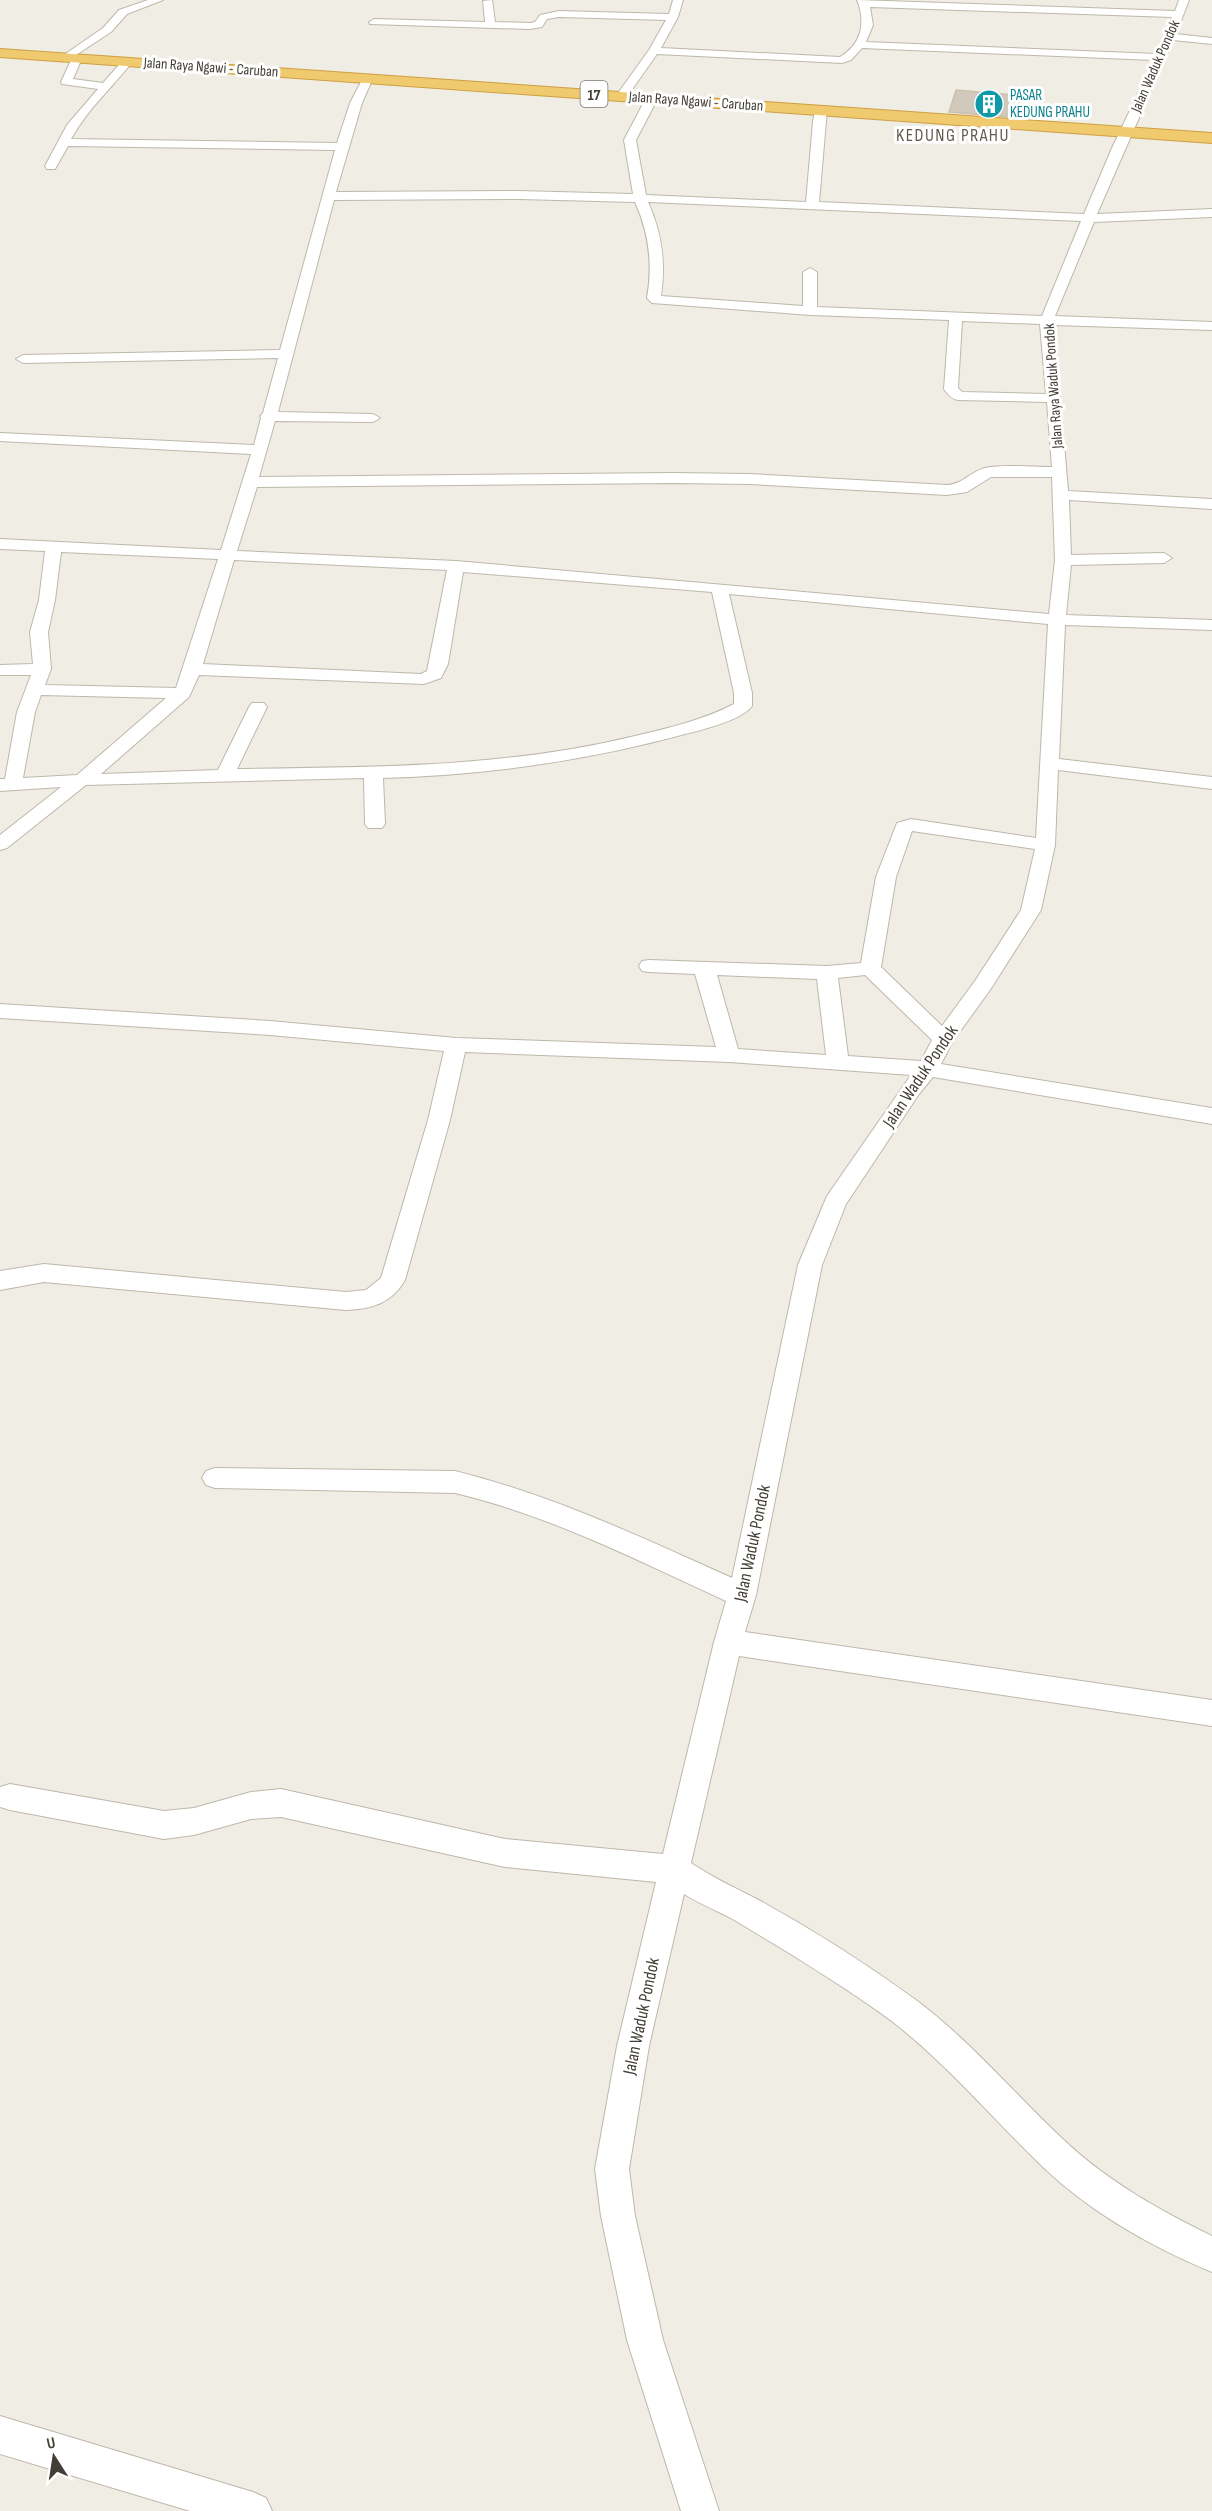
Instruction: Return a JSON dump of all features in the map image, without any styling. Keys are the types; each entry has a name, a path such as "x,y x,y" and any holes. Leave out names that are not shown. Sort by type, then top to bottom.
{"highway":[{"name":"Jalan Raya Ngawi - Caruban","path":"0,53 1212,138"}],"street":[{"path":"108,87 66,82 65,57 107,30 123,12 158,0"},
{"path":"622,96 656,51 678,0"},
{"name":"Jalan Waduk Pondok","path":"1126,131 1161,57 1184,0"},
{"path":"488,1 490,25"},
{"path":"656,51 836,60 848,58 859,45 868,20 863,2 1179,14"},
{"path":"374,22 535,26 544,17 559,14 672,17"},
{"path":"1169,36 1212,40"},
{"path":"859,45 1161,57"},
{"path":"51,166 73,125 128,61"},
{"path":"0,844 83,779 183,693 194,669 260,450 267,416 327,196 356,103 368,78"},
{"path":"652,98 630,140 640,198 652,225 658,272 654,298 657,300 810,311 1212,326"},
{"path":"812,207 817,165 816,131 821,110"},
{"name":"Jalan Raya Waduk Pondok","path":"1057,620 1063,560 1060,472 1048,320 1051,305 1126,131"},
{"path":"64,142 342,147"},
{"path":"327,196 519,195 640,198 1090,218 1212,213"},
{"path":"810,272 810,311"},
{"path":"956,316 951,389 958,396 1053,398"},
{"path":"23,359 285,354"},
{"path":"267,416 373,418"},
{"path":"0,437 260,450"},
{"path":"249,482 674,478 750,479 947,490 962,489 988,472 1060,472"},
{"path":"1061,495 1212,504"},
{"path":"0,544 456,566 1057,620 1212,625"},
{"path":"54,546 48,592 39,632 42,669 26,712 7,785 83,779 373,772 459,767 612,749 730,714 743,706 743,693 719,588"},
{"path":"1063,560 1164,558"},
{"path":"194,669 424,679 435,674 439,664 456,566"},
{"name":"Jalan Waduk Pondok","path":"700,2511 645,2340 618,2216 612,2169 633,2046 728,1642 742,1595 810,1265 820,1234 848,1182 911,1089 928,1069 943,1039 983,985 1031,910 1045,845 1057,620"},
{"path":"0,670 42,669"},
{"path":"35,690 183,693"},
{"path":"225,775 258,707"},
{"path":"1050,763 1212,783"},
{"path":"373,772 375,824"},
{"path":"870,968 886,877 904,826 911,825 1045,845"},
{"path":"649,966 827,973 870,968"},
{"path":"704,968 729,1055"},
{"path":"870,968 943,1039"},
{"path":"827,973 838,1062"},
{"path":"0,1011 270,1028 456,1045 729,1055 928,1069 1212,1116"},
{"path":"0,1281 44,1273 346,1301 367,1300 386,1292 393,1280 439,1120 456,1045"},
{"path":"215,1478 455,1482 487,1488 555,1512 742,1595"},
{"path":"728,1642 1212,1713"},
{"path":"10,1797 173,1825 188,1824 265,1802 281,1803 505,1853 674,1869 703,1889 744,1909 829,1960 905,2013 984,2081 1056,2157 1109,2198 1163,2230 1212,2254"},
{"path":"0,2435 253,2511"}],"building":[{"name":"PASAR KEDUNG PRAHU","path":"956,90 1027,96 1023,118 949,112"}],"place":[{"name":"PASAR KEDUNG PRAHU","path":"989,104"}],"district":[{"name":"KEDUNG PRAHU","path":"953,135"}]}
